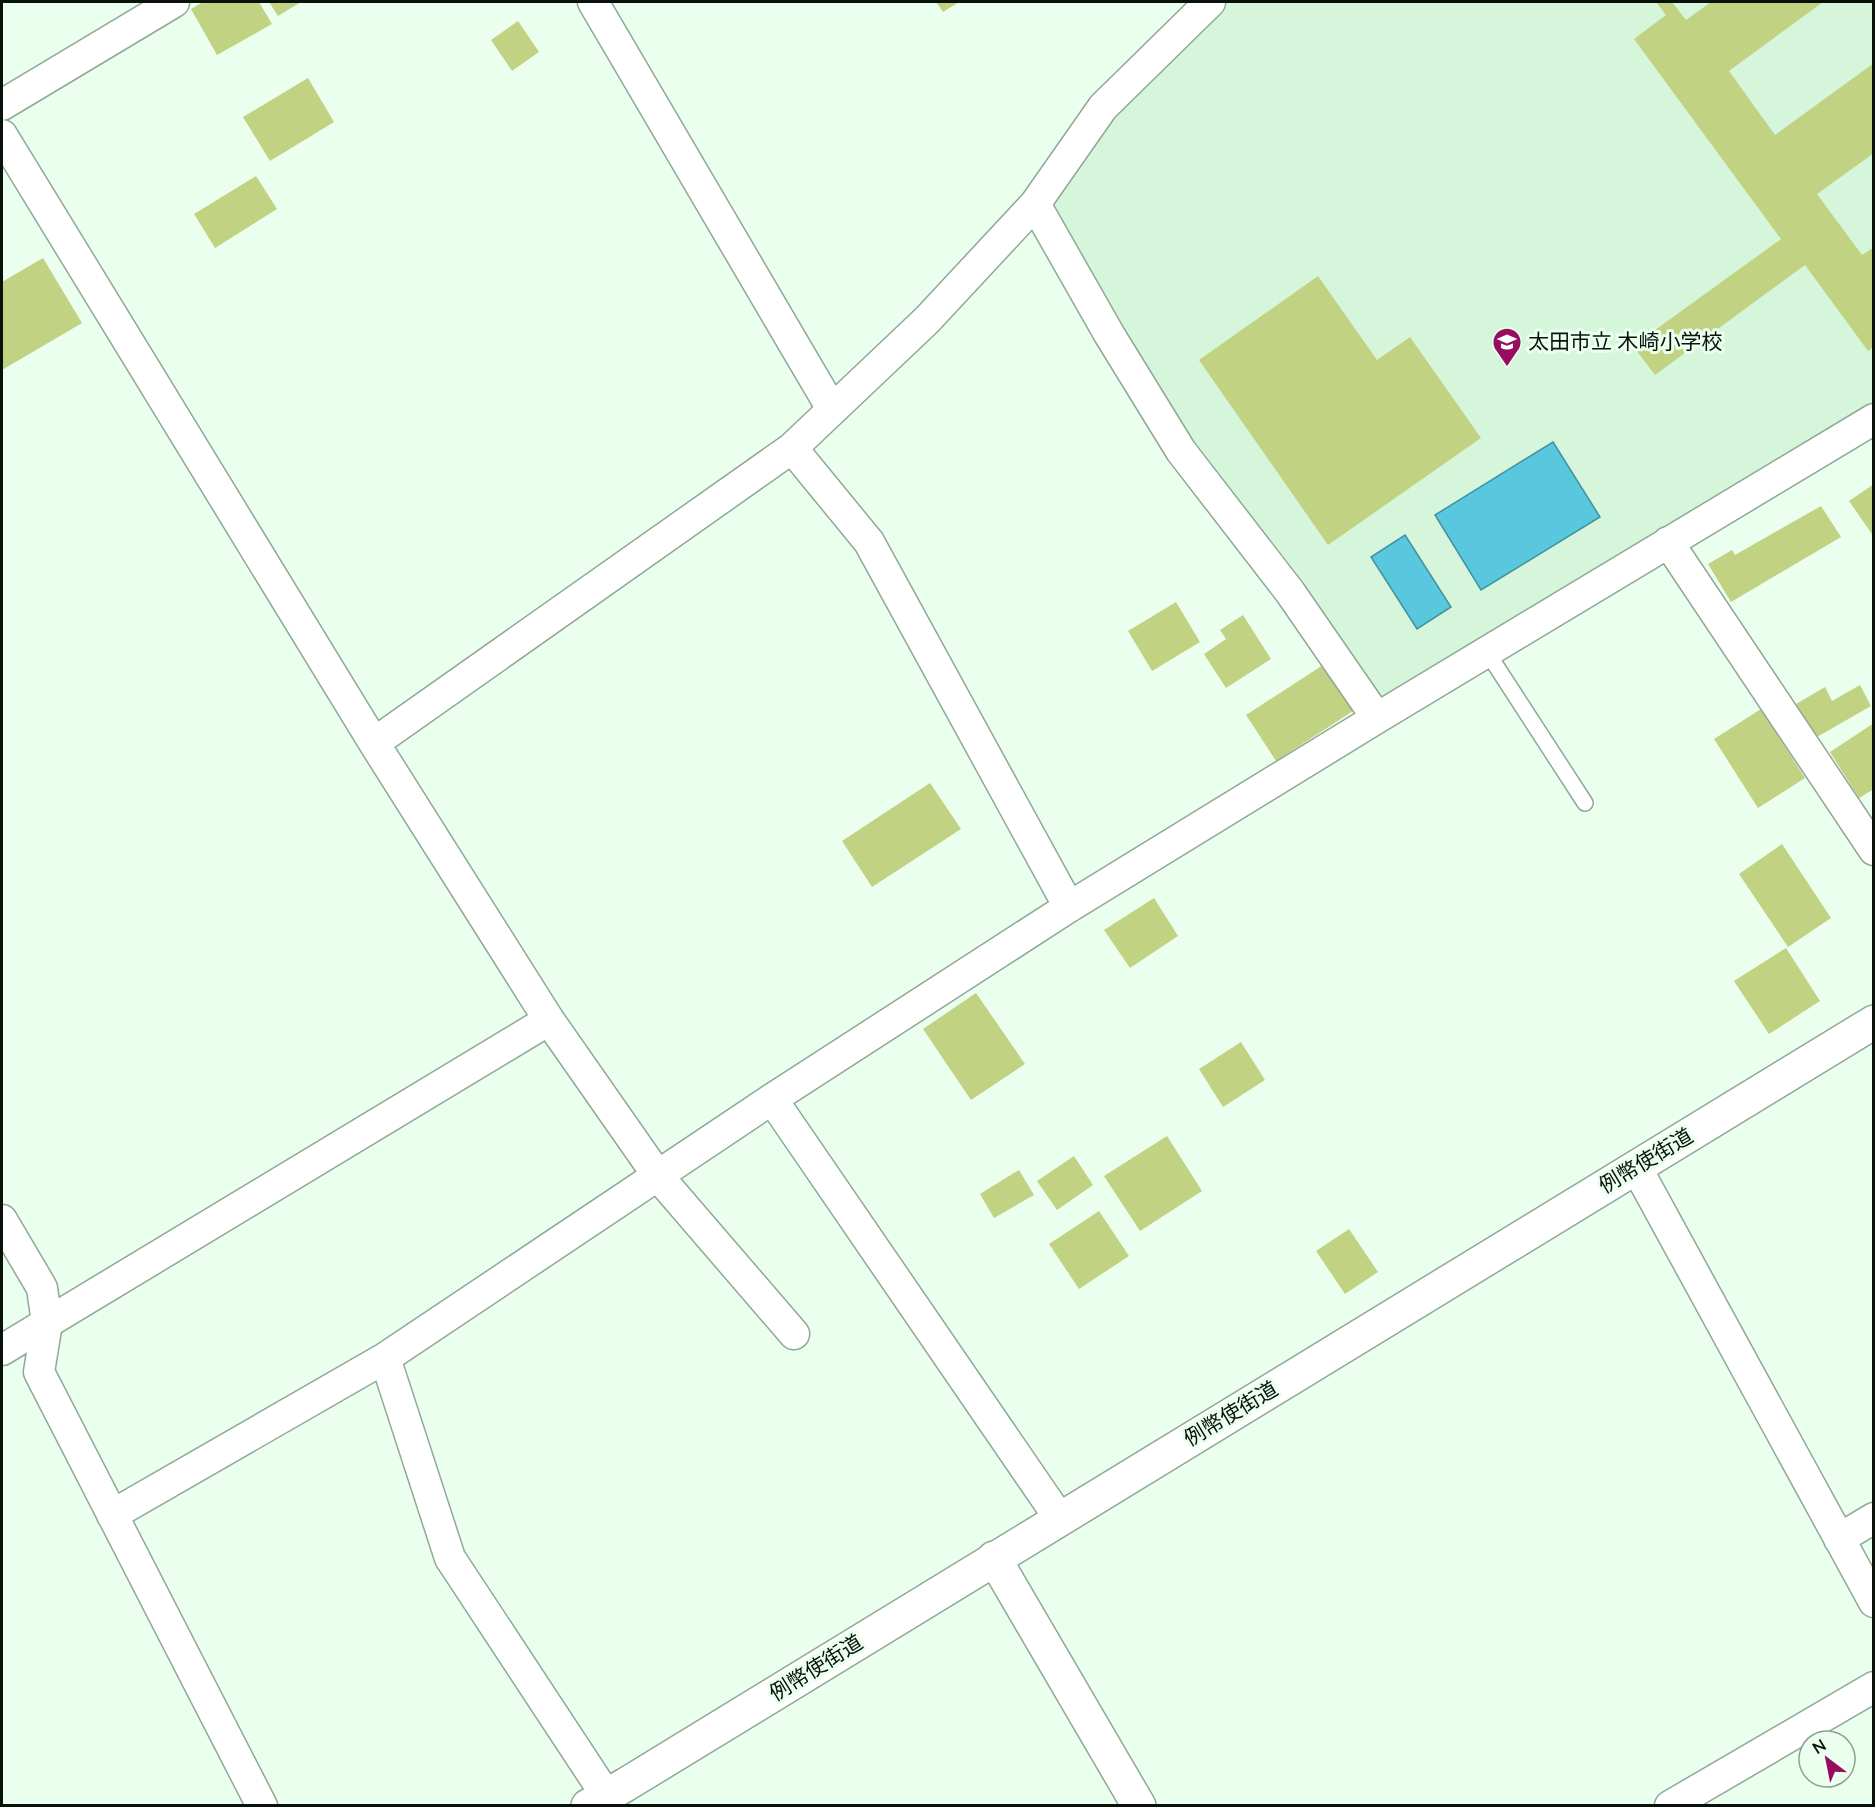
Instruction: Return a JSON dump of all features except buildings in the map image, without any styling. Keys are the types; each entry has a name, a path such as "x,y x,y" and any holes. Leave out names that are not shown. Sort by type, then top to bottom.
{"main road":[{"name":"例幣使街道","path":"597,1801 1874,1022"},
{"path":"994,1558 1139,1806"}],"street":[{"path":"2,105 174,2"},
{"path":"593,2 832,409"},
{"path":"374,743 792,448 927,320 1035,204 1102,107 1210,2"},
{"path":"2,135 374,743 549,1020 658,1176 794,1334"},
{"path":"1035,204 1109,334 1181,451 1290,592 1377,718"},
{"path":"112,1515 385,1358 772,1099 1069,907 1377,718 1874,419"},
{"path":"792,448 869,542 1069,907"},
{"path":"1668,542 1874,850"},
{"path":"2,1350 549,1020"},
{"path":"772,1099 1060,1519"},
{"path":"1636,1167 1874,1602"},
{"path":"2,1220 42,1288 47,1323 39,1372 262,1806"},
{"path":"385,1358 450,1558 597,1801"},
{"path":"1839,1539 1874,1518"},
{"path":"1670,1806 1874,1687"}],"lane":[{"path":"1487,652 1585,803"}],"shaded area":[{"name":"太田市立 木崎小学校","path":"1226,2 1873,2 1873,406 1379,704 1190,444 1052,213 1055,190 1112,116"}],"water":[{"path":"1553,442 1600,517 1481,590 1435,515"},
{"path":"1405,535 1451,607 1417,629 1371,557"}],"place":[{"name":"太田市立 木崎小学校","path":"1507,368"}]}
